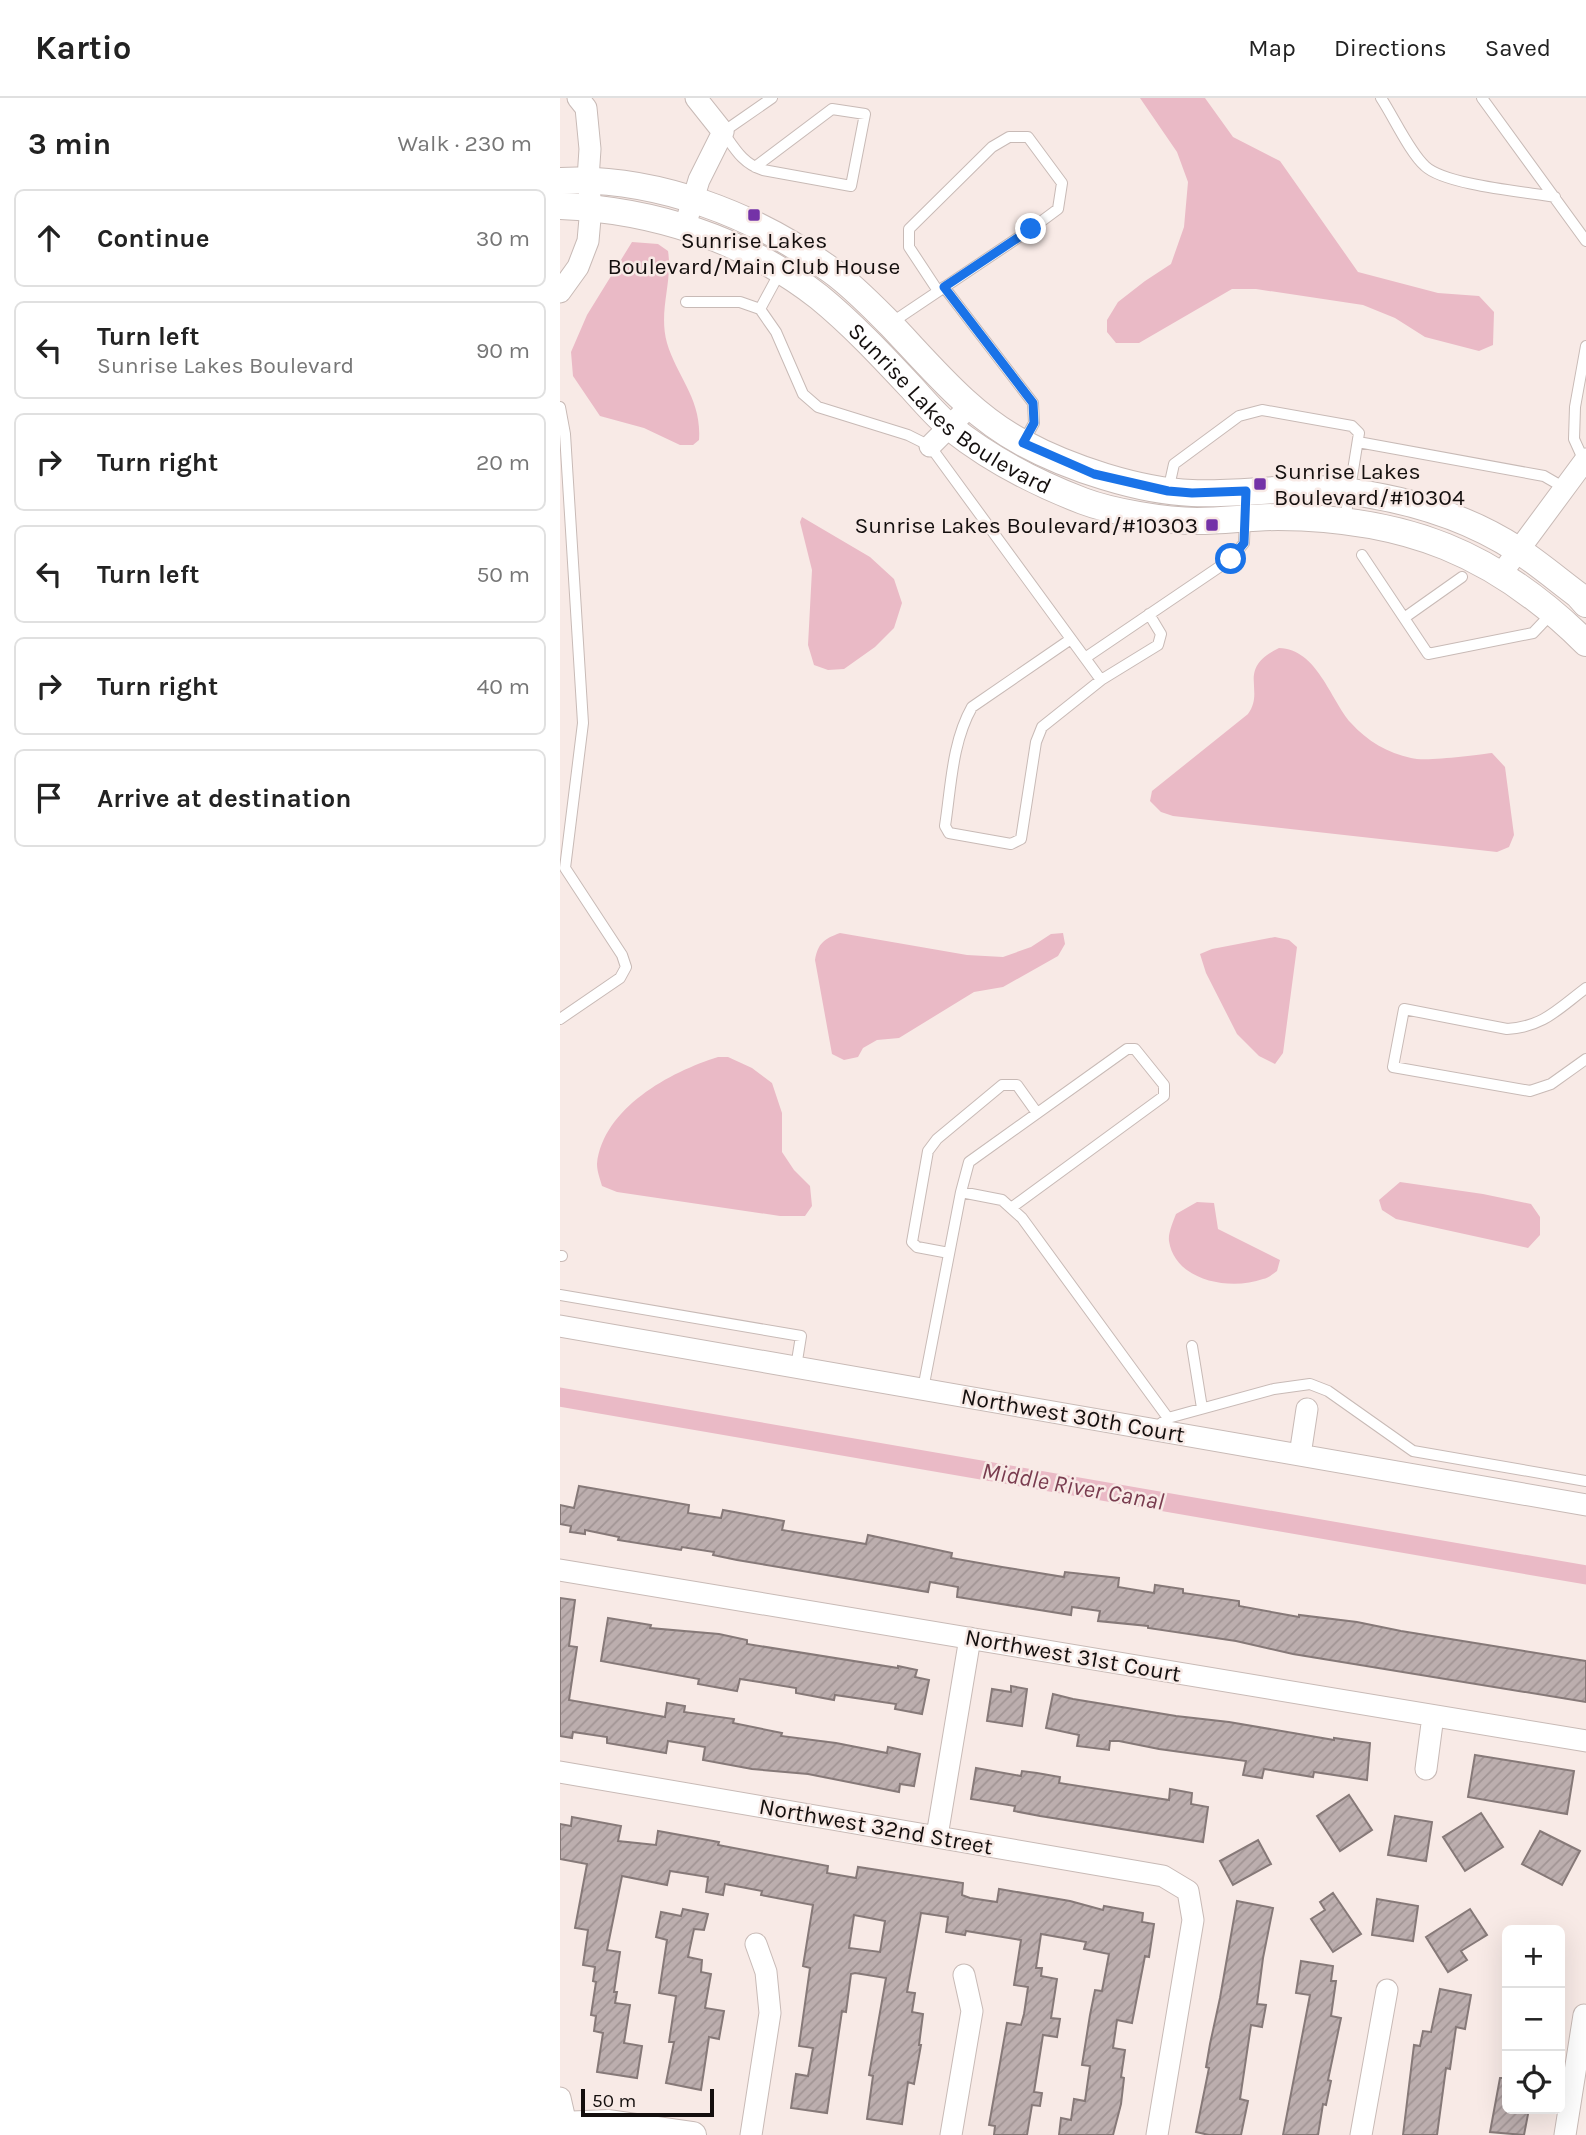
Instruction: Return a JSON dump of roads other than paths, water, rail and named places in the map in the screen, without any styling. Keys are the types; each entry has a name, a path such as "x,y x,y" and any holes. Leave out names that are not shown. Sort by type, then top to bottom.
{"street":[{"path":"685,226 712,151 723,132 696,98"},
{"path":"560,292 578,267 589,241 589,101"},
{"name":"Sunrise Lakes Boulevard","path":"560,181 588,180 636,186 693,200 769,231 833,271 890,324 922,360 970,406 1023,443 1094,474 1168,491 1350,491 1421,505 1469,524 1517,550 1578,595 1586,604"},
{"name":"Sunrise Lakes Boulevard","path":"560,206 591,207 637,214 685,226 752,254 818,296 868,342 949,427 1009,468 1084,502 1144,515 1193,521 1277,517 1345,520 1415,535 1454,548 1501,574 1553,611 1586,643"},
{"path":"930,446 970,406"},
{"path":"1501,574 1585,460"},
{"name":"Northwest 30th Court","path":"560,1326 923,1389 1161,1424 1300,1455 1582,1500"},
{"path":"1300,1455 1307,1409"},
{"name":"Northwest 31st Court","path":"560,1570 1586,1741"},
{"path":"937,1836 970,1638"},
{"path":"1426,1769 1433,1716"},
{"name":"Northwest 32nd Street","path":"560,1772 1163,1876 1188,1891 1193,1920 1157,2135"},
{"path":"751,2135 770,2013 766,1972 756,1944"},
{"path":"950,2135 972,2011 964,1975"},
{"path":"1361,2135 1387,1990"},
{"path":"1565,2135 1584,2015"},
{"path":"560,2098 578,2127 609,2123 693,2135"}],"lane":[{"path":"755,167 832,108 865,114 851,186 755,167 743,159 723,132 772,98"},
{"path":"1381,98 1422,164 1433,173 1455,180 1555,197"},
{"path":"1482,98 1586,241"},
{"path":"868,342 890,324 941,289 1031,229 1058,209 1062,183 1028,137 1009,137 992,148 909,229 909,247 941,289 1033,403 1034,423 1023,443"},
{"path":"760,309 780,272"},
{"path":"686,302 740,302 760,309 776,332 803,394 818,407 908,435 930,446 1101,680"},
{"path":"1585,460 1574,439 1575,407 1586,346"},
{"path":"560,407 565,434 583,723 565,868 622,955 626,967 620,978 560,1019"},
{"path":"1168,491 1174,464 1239,416 1262,410 1352,426 1359,433 1345,520"},
{"path":"1358,442 1544,476 1563,487"},
{"path":"1085,658 1231,559 1244,543 1246,491"},
{"path":"1362,555 1428,654 1533,633 1553,611"},
{"path":"1404,618 1462,577"},
{"path":"1071,639 972,707 963,722 959,738 945,826 948,833 1011,845 1021,839 1037,742 1042,727 1101,680 1158,645 1161,634 1149,614"},
{"path":"1586,988 1540,1023 1522,1028 1507,1028 1404,1009 1393,1067 1530,1091 1550,1084 1586,1059"},
{"path":"923,1389 961,1192 970,1162 1127,1049 1135,1049 1164,1085 1164,1096 1011,1208"},
{"path":"949,1252 917,1247 912,1242 928,1151 936,1139 1003,1085 1017,1085 1037,1113"},
{"path":"961,1192 1002,1200 1022,1218 1161,1424 1202,1408 1274,1389 1310,1384 1328,1391 1413,1451 1586,1481"},
{"path":"560,1295 801,1336 796,1367"},
{"path":"1192,1346 1202,1408"}],"waterway":[{"name":"Middle River Canal","path":"560,1397 1586,1575"}],"place":[{"name":"Sunrise Lakes Boulevard/Main Club House","path":"754,215"},
{"name":"Sunrise Lakes Boulevard/#10304","path":"1260,484"},
{"name":"Sunrise Lakes Boulevard/#10303","path":"1212,525"}]}
